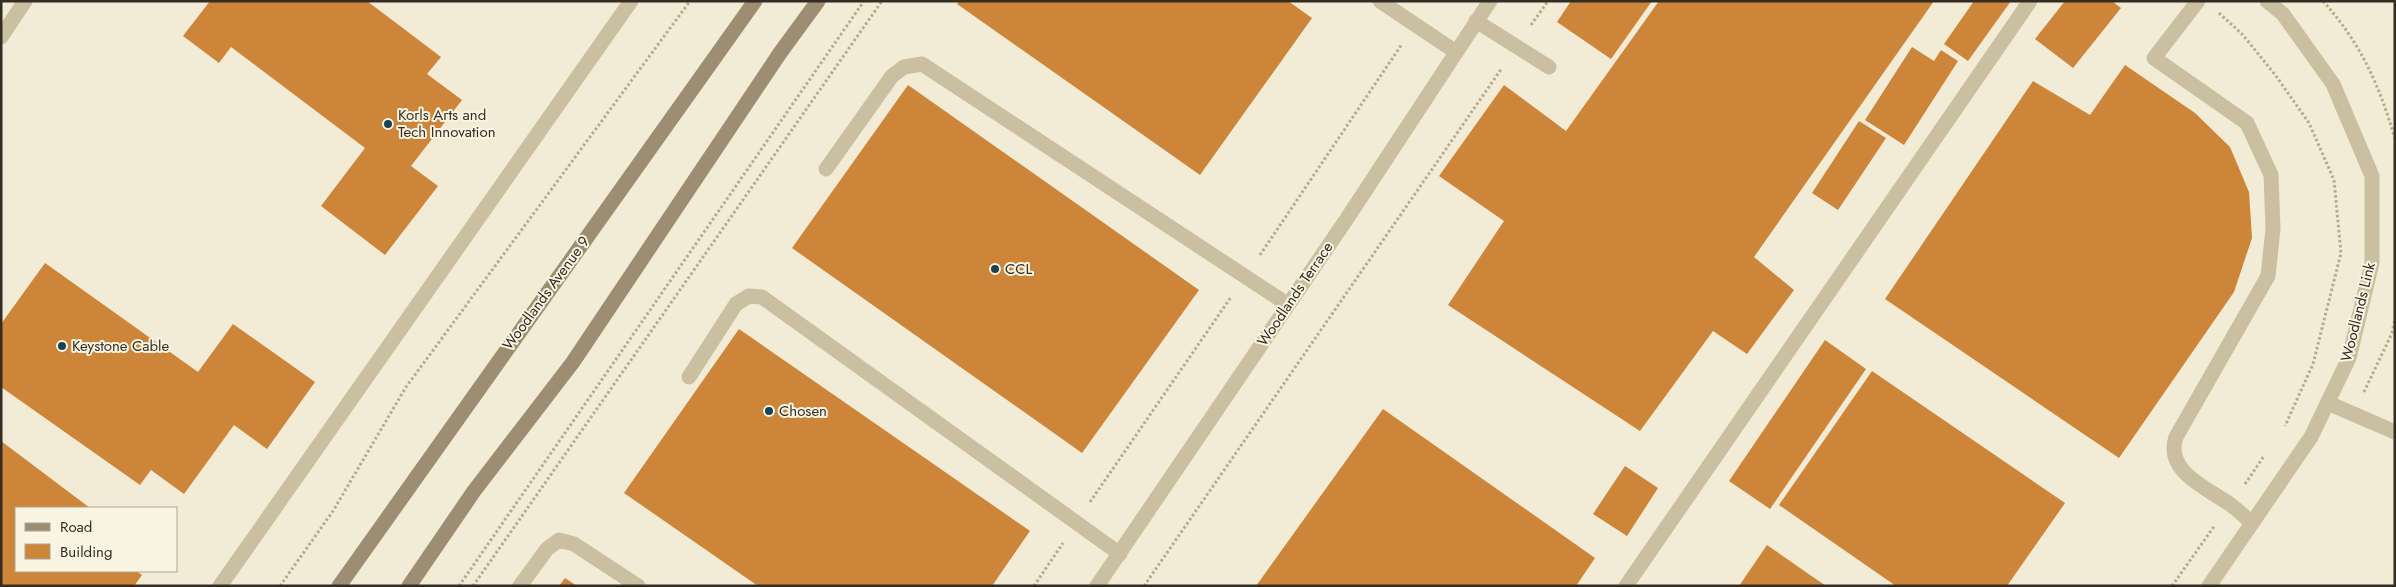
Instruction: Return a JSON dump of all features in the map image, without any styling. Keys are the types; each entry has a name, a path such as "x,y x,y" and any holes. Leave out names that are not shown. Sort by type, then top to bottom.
{"main road":[{"name":"Woodlands Avenue 9","path":"339,586 755,1"},
{"path":"409,586 474,491 573,362 780,53 818,1"}],"street":[{"path":"1,37 25,1"},
{"path":"220,586 631,1"},
{"path":"1380,1 1456,52"},
{"name":"Woodlands Terrace","path":"1097,586 1377,173 1490,1"},
{"path":"1626,586 2030,1"},
{"path":"2198,1 2154,55 2156,60 2247,123 2271,175 2273,229 2268,276 2176,437 2173,447 2178,463 2195,483 2230,504 2252,523"},
{"name":"Woodlands Link","path":"2209,586 2311,437 2349,358 2372,263 2372,176 2333,84 2283,14 2267,1"},
{"path":"1476,21 1549,67"},
{"path":"826,169 892,76 904,66 922,64 1287,304"},
{"path":"689,377 736,304 749,296 762,297 1120,554"},
{"path":"2328,402 2395,432"},
{"path":"520,586 547,549 558,540 574,544 638,586"}],"path":[{"path":"280,586 333,511 406,388 690,1"},
{"path":"459,586 864,1"},
{"path":"473,586 882,1"},
{"path":"1144,586 1548,1"},
{"path":"2323,1 2344,25 2368,64 2395,139"}],"building":[{"name":"Korls Arts and Tech Innovation","path":"210,1 367,1 441,57 427,74 462,100 411,166 438,186 385,255 321,206 365,148 231,47 219,63 183,36"},
{"path":"959,1 1288,1 1312,18 1200,175 957,4"},
{"path":"1571,1 1652,1 1611,59 1557,22"},
{"path":"1659,1 1934,1 1754,257 1794,290 1747,354 1713,331 1640,431 1448,305 1504,221 1439,176 1504,85 1566,131"},
{"path":"1974,1 2011,1 1968,61 1944,44"},
{"path":"2065,1 2112,1 2121,8 2073,68 2035,39"},
{"path":"1912,47 1934,61 1941,50 1958,61 1904,145 1865,120"},
{"path":"2125,65 2195,113 2230,147 2249,192 2252,238 2234,292 2119,458 1885,299 2033,81 2090,115"},
{"name":"CCL","path":"908,85 1199,290 1082,453 792,248"},
{"path":"1859,121 1886,138 1838,210 1812,193"},
{"path":"45,263 198,372 233,324 315,382 267,449 234,425 184,494 151,470 140,485 1,387 1,324"},
{"name":"Chosen","path":"739,329 1030,531 992,586 758,586 624,493"},
{"path":"1825,340 1866,369 1770,509 1729,481"},
{"path":"1872,371 2065,503 2007,586 1896,586 1779,505"},
{"path":"1383,409 1595,558 1576,586 1256,586"},
{"path":"1,441 89,507 15,507 15,572 138,572 142,575 134,586 1,586"},
{"path":"1625,466 1658,488 1627,536 1593,514"},
{"path":"1767,545 1826,586 1739,586"},
{"path":"565,578 577,586 559,586"}],"place":[{"name":"Korls Arts and Tech Innovation","path":"388,124"},
{"name":"CCL","path":"995,269"},
{"name":"Keystone Cable","path":"62,346"},
{"name":"Chosen","path":"769,411"}]}
